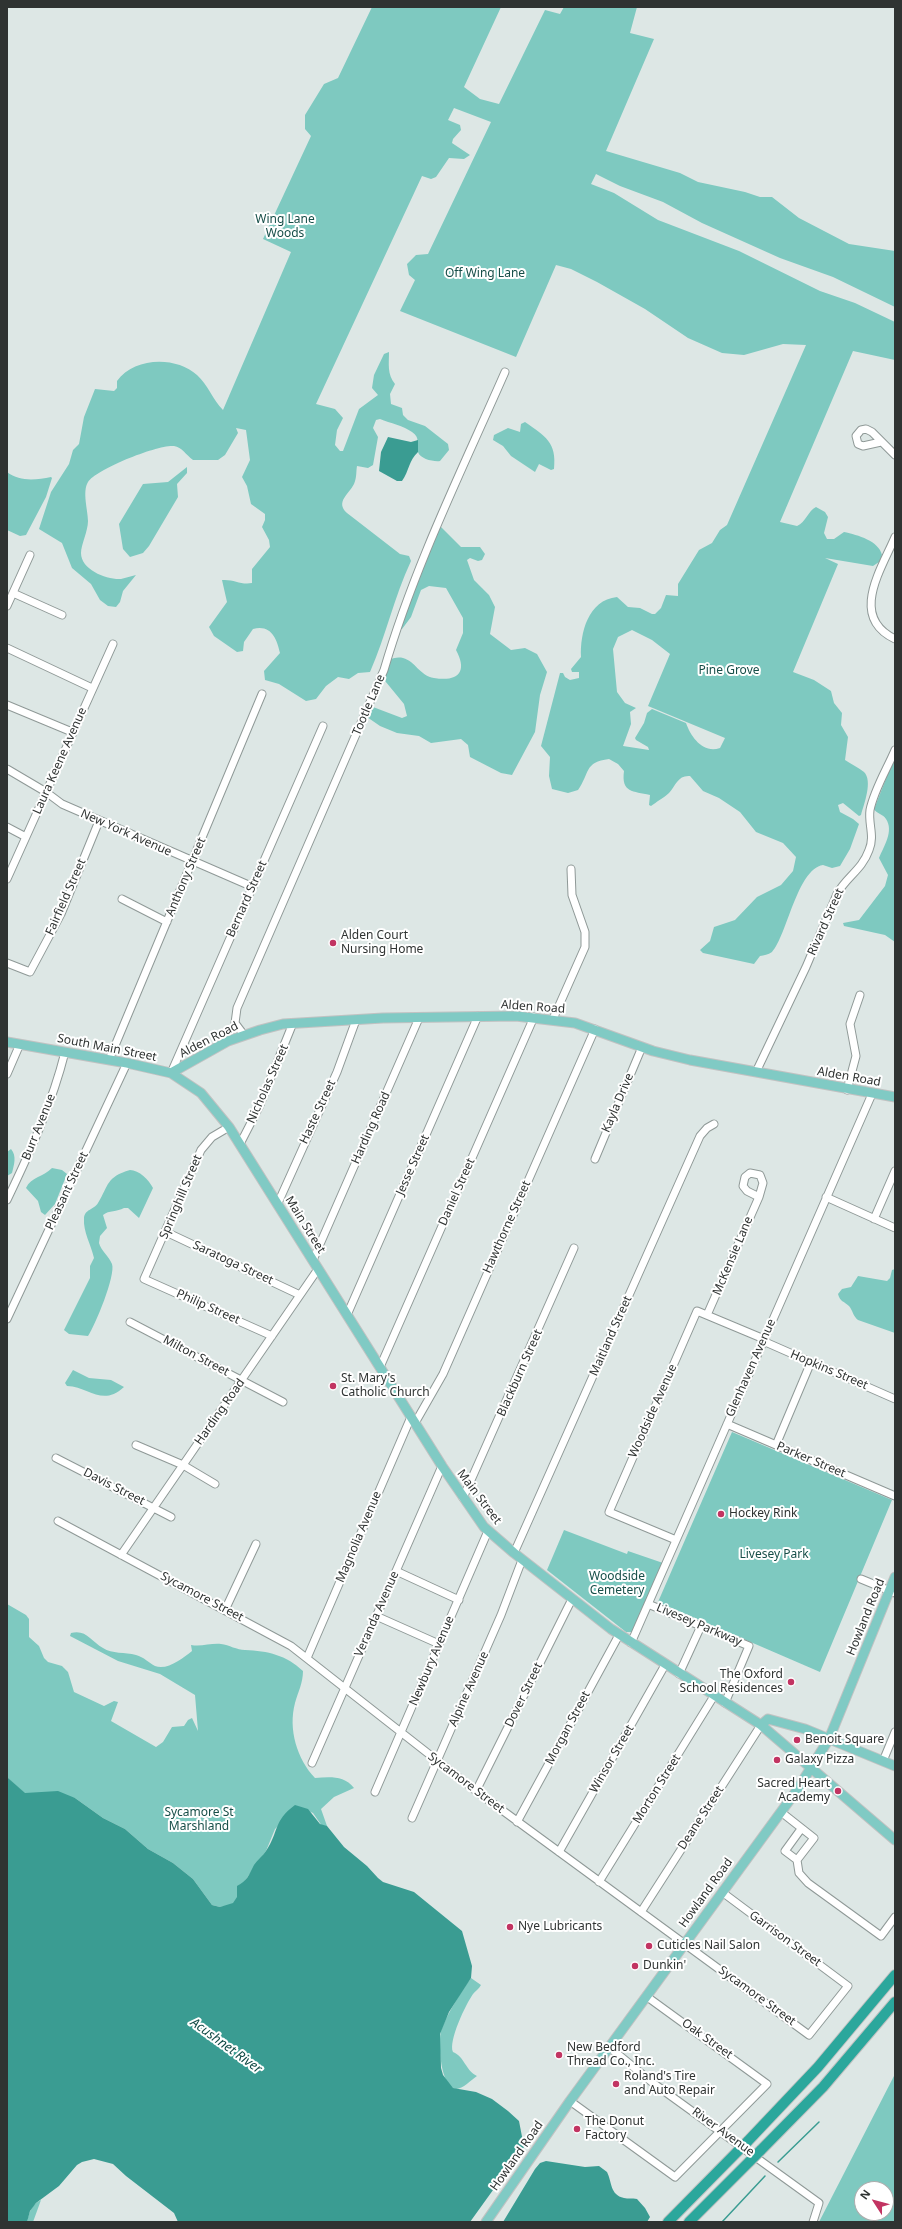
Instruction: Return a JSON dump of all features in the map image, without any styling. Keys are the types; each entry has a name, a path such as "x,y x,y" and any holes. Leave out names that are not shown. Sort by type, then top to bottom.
{"highway":[{"path":"668,2222 815,2071 895,1975"},
{"path":"690,2222 822,2087 895,2002"}],"main road":[{"name":"Alden Road","path":"171,1073 220,1045 272,1026 293,1023 356,1020 478,1016 534,1017 553,1019 595,1029 642,1047 681,1058 847,1090 894,1096"},
{"name":"South Main Street","path":"7,1042 127,1063 171,1073 197,1090"},
{"name":"Main Street","path":"197,1090 214,1107 230,1127 442,1466 463,1498 488,1531 522,1560 619,1635 761,1725 895,1840"},
{"name":"Howland Road","path":"486,2222 608,2047 781,1812 829,1739 892,1592 895,1577"},
{"path":"761,1725 768,1719 776,1721 829,1739 895,1766"}],"street":[{"name":"Tootle Lane","path":"244,1035 236,1023 237,1008 384,670 397,626 429,547 506,372"},
{"path":"881,442 895,455"},
{"path":"895,537 873,588 870,606 873,618 878,626 895,639"},
{"path":"7,606 30,555"},
{"path":"13,593 62,615"},
{"name":"Laura Keene Avenue","path":"7,879 113,644"},
{"path":"7,648 92,688"},
{"name":"Anthony Street","path":"109,1060 262,694"},
{"path":"7,705 72,732"},
{"name":"Bernard Street","path":"171,1073 323,726"},
{"name":"Rivard Street","path":"756,1072 806,967 837,894 842,885 860,869 866,857 872,840 870,819 871,806 895,750"},
{"name":"New York Avenue","path":"7,769 46,792 62,804 192,862 253,887"},
{"name":"Fairfield Street","path":"7,963 30,972 61,914 99,821"},
{"path":"7,827 26,837"},
{"path":"553,1019 585,947 585,932 572,895 571,869"},
{"path":"122,899 167,922"},
{"path":"847,1090 856,1056 850,1024 860,995"},
{"name":"Jesse Street","path":"347,1315 478,1016"},
{"name":"Daniel Street","path":"380,1367 534,1017"},
{"name":"Harding Road","path":"313,1260 419,1018"},
{"name":"Haste Street","path":"278,1203 337,1072 356,1020"},
{"name":"Nicholas Street","path":"240,1144 259,1107 293,1023"},
{"name":"Hawthorne Street","path":"413,1420 446,1367 595,1029"},
{"path":"7,1074 20,1044"},
{"name":"Kayla Drive","path":"595,1159 642,1047"},
{"name":"Burr Avenue","path":"7,1200 43,1123 65,1052"},
{"name":"Pleasant Street","path":"7,1318 127,1063"},
{"name":"Glenhaven Avenue","path":"631,1643 872,1094"},
{"name":"Maitland Street","path":"514,1553 700,1136 707,1128 714,1124"},
{"name":"Springhill Street","path":"144,1279 205,1143 230,1127"},
{"path":"874,1219 895,1171"},
{"name":"McKensie Lane","path":"707,1315 758,1196"},
{"path":"826,1197 895,1228"},
{"name":"Saratoga Street","path":"166,1232 300,1295"},
{"name":"Blackburn Street","path":"463,1498 574,1248"},
{"name":"Harding Road","path":"121,1555 318,1269"},
{"name":"Philip Street","path":"144,1279 272,1336"},
{"name":"Hopkins Street","path":"697,1310 895,1399"},
{"name":"Woodside Avenue","path":"676,1540 609,1512 697,1310"},
{"name":"Milton Street","path":"130,1322 283,1402"},
{"path":"776,1445 811,1362"},
{"name":"Magnolia Avenue","path":"307,1658 413,1420"},
{"name":"Parker Street","path":"727,1424 895,1496"},
{"path":"136,1445 183,1465 215,1484"},
{"name":"Davis Street","path":"56,1458 171,1517"},
{"name":"Veranda Avenue","path":"312,1763 442,1466"},
{"name":"Sycamore Street","path":"58,1521 277,1637 307,1658 437,1762 517,1822 809,2034 848,1986"},
{"name":"Newbury Avenue","path":"375,1792 488,1531"},
{"path":"226,1610 256,1544"},
{"name":"Alpine Avenue","path":"412,1818 501,1615 522,1560"},
{"path":"396,1571 459,1600"},
{"path":"861,1579 892,1592"},
{"name":"Dover Street","path":"476,1791 572,1599"},
{"name":"Livesey Parkway","path":"648,1604 749,1646 725,1703"},
{"path":"376,1616 440,1644"},
{"path":"680,1674 701,1626"},
{"name":"Morgan Street","path":"517,1822 619,1635"},
{"name":"Winsor Street","path":"559,1852 665,1665"},
{"name":"Morton Street","path":"599,1882 714,1696"},
{"name":"Deane Street","path":"642,1912 761,1725"},
{"path":"883,1761 895,1732"},
{"path":"781,1812 814,1838 797,1860"},
{"path":"801,1829 785,1851 797,1860 799,1873 808,1883 881,1936 895,1917"},
{"name":"Garrison Street","path":"722,1892 848,1986"},
{"name":"Oak Street","path":"646,1996 767,2084 721,2131"},
{"name":"River Avenue","path":"608,2047 653,2083 818,2203 813,2222"},
{"path":"570,2101 675,2177 721,2131"}],"green space":[{"path":"372,7 501,7 464,87 480,99 499,104 545,10 560,14 564,7 637,7 630,33 654,39 606,151 680,173 698,182 745,192 760,197 772,197 799,218 849,244 895,251 895,307 833,277 780,258 702,223 663,202 620,186 596,174 591,184 614,193 658,220 739,251 820,291 855,303 895,322 895,360 853,351 780,522 797,526 803,522 816,507 825,512 828,517 824,533 827,539 834,539 844,532 855,535 872,542 877,546 882,555 879,562 873,566 825,558 838,564 793,672 814,680 831,691 834,703 842,713 841,725 848,737 845,760 864,772 867,776 867,793 861,815 859,816 843,803 838,805 840,812 859,824 850,849 840,866 832,868 823,865 814,869 806,878 799,890 777,944 772,952 760,956 754,964 703,953 700,950 710,941 714,927 735,920 757,897 781,885 793,871 796,857 783,843 756,832 740,812 719,798 703,791 690,776 680,779 669,793 651,806 649,805 650,795 630,790 626,787 624,783 624,771 618,764 609,759 601,760 591,766 578,790 568,793 552,789 549,776 550,757 541,746 560,673 563,673 565,677 570,680 579,678 579,672 572,672 571,669 581,657 584,628 593,611 599,604 607,599 617,597 628,607 640,608 655,614 661,608 666,595 678,596 678,584 699,550 712,543 720,530 727,525 806,345 783,344 744,355 722,353 688,338 645,309 597,282 571,269 556,265 516,357 400,311 415,280 409,275 407,264 416,255 428,254 491,122 454,108 448,120 460,125 461,130 453,139 452,143 470,155 464,159 449,158 436,177 431,179 422,176 316,404 335,409 343,418 337,430 335,445 340,451 343,451 359,409 378,395 372,388 374,375 384,354 389,352 390,373 395,384 390,394 391,404 402,408 403,415 408,420 425,426 448,444 449,450 440,461 428,460 421,456 418,452 415,434 401,426 380,419 376,420 373,428 378,437 373,465 368,468 357,466 354,484 344,498 342,505 347,513 400,554 409,556 411,561 370,672 358,673 349,679 338,677 326,686 316,699 306,701 279,684 265,680 264,671 280,653 275,638 269,631 259,628 253,629 244,642 243,651 237,652 214,636 209,627 227,602 222,580 252,583 252,569 270,547 269,540 262,527 265,520 265,514 251,504 247,486 242,477 250,460 246,430 236,428 238,433 225,455 218,460 193,460 179,448 174,446 166,446 142,453 115,464 93,477 88,482 85,496 88,521 81,550 82,559 90,569 102,576 121,579 136,575 123,591 120,602 116,607 108,606 100,600 91,584 72,568 62,543 39,529 51,492 69,464 73,450 79,444 84,417 95,389 114,391 117,388 117,381 124,373 134,367 156,362 167,362 188,369 197,375 223,410 291,252 263,239 311,136 305,129 305,115 324,84 338,78","holes":["632,630 652,640 670,654 648,706 725,738 720,748 708,749 694,739 686,723 652,709 647,713 644,723 635,738 648,747 649,750 623,746 631,724 630,712 636,708 625,703 617,692 613,649 618,637"]},
{"path":"525,422 538,431 548,441 554,452 554,469 551,470 539,464 535,472 511,456 503,446 493,440 494,435 508,428 520,432 521,424"},
{"path":"187,467 187,473 177,484 178,497 149,546 143,553 130,557 123,549 119,524 143,484 168,482"},
{"path":"7,472 23,479 52,478 46,497 26,535 20,536 7,530"},
{"path":"439,525 461,547 480,547 485,554 482,560 478,561 470,558 467,560 474,580 489,595 495,607 490,634 511,650 525,648 537,654 547,672 540,695 535,732 512,775 501,773 470,757 468,745 461,739 431,743 419,736 397,733 380,726 367,717 368,713 373,707 402,718 407,716 404,704 381,676 388,660 403,658 411,662 421,672 434,678 442,679 455,677 461,670 461,664 456,650 463,633 463,618 446,588 429,586 421,590 411,617 402,629 399,629"},
{"path":"895,756 895,942 885,935 844,926 843,923 859,920 885,886 888,875 879,858 889,833 889,828 885,817 874,809"},
{"path":"11,1149 14,1155 14,1164 12,1173 7,1176 7,1152"},
{"path":"52,1168 62,1170 67,1174 55,1204 45,1215 41,1212 38,1201 26,1188 34,1179"},
{"path":"133,1170 143,1176 153,1188 139,1218 128,1208 108,1212 103,1215 107,1228 100,1236 99,1243 101,1249 112,1264 111,1278 108,1289 100,1312 88,1336 69,1334 64,1330 90,1278 90,1266 94,1258 84,1224 84,1216 87,1211 98,1203 112,1179"},
{"path":"895,1269 895,1333 858,1320 849,1306 841,1300 838,1294 842,1289 851,1287 858,1276 887,1281 890,1278 892,1270"},
{"path":"73,1370 89,1378 111,1380 124,1387 116,1393 102,1396 83,1389 67,1386 65,1383"},
{"name":"Livesey Park","path":"732,1432 892,1500 820,1672 658,1602"},
{"name":"Woodside Cemetery","path":"564,1530 627,1554 628,1551 663,1563 632,1632 626,1632 547,1570"},
{"name":"Sycamore St Marshland","path":"7,1604 26,1615 29,1619 29,1637 39,1646 44,1658 48,1662 62,1666 68,1672 74,1692 104,1706 114,1701 118,1702 111,1721 156,1747 163,1742 172,1727 184,1726 188,1720 192,1718 198,1731 195,1695 160,1674 118,1661 70,1636 71,1633 76,1632 85,1634 107,1650 139,1656 155,1666 160,1667 165,1667 175,1663 184,1657 192,1651 191,1645 198,1646 221,1644 242,1650 269,1653 290,1661 303,1671 293,1713 293,1723 296,1743 303,1762 315,1778 331,1777 341,1779 346,1781 354,1788 334,1797 321,1809 327,1826 322,1826 313,1813 299,1807 275,1829 266,1851 244,1882 236,1905 220,1907 212,1905 193,1879 173,1863 148,1849 125,1829 103,1818 75,1798 24,1793 7,1777"},
{"path":"471,1978 481,1985 473,1994 462,2014 455,2031 452,2047 453,2052 460,2057 470,2070 477,2076 464,2086 456,2089 451,2087 446,2081 443,2073 440,2053 440,2036 443,2025 450,2011"},
{"path":"895,2074 895,2222 819,2222"},
{"path":"41,2200 33,2222 27,2222 31,2209"}],"water":[{"path":"388,437 411,442 418,440 418,452 413,458 402,481 397,481 379,471 381,452"},
{"name":"Acushnet River","path":"7,1777 25,1793 58,1791 75,1798 103,1818 125,1829 148,1849 173,1863 193,1879 212,1905 220,1907 233,1903 237,1897 237,1886 245,1880 255,1863 266,1851 283,1816 295,1805 308,1809 320,1824 327,1826 344,1847 367,1866 383,1882 414,1892 462,1931 472,1966 471,1978 449,2012 440,2034 441,2068 443,2075 453,2088 476,2092 492,2099 508,2111 519,2121 524,2147 470,2222 178,2222 174,2213 126,2176 113,2164 94,2159 77,2165 59,2186 36,2203 30,2211 27,2222 7,2222"},
{"path":"546,2161 585,2167 599,2166 607,2172 612,2188 616,2194 624,2198 637,2199 645,2208 650,2217 647,2222 503,2222 535,2169 540,2163"}],"waterway":[{"path":"778,2162 819,2122"},
{"path":"722,2222 765,2176"}],"place":[{"name":"Alden Court Nursing Home","path":"333,943"},
{"name":"St. Mary's Catholic Church","path":"333,1386"},
{"name":"Hockey Rink","path":"721,1514"},
{"name":"The Oxford School Residences","path":"791,1682"},
{"name":"Benoit Square","path":"797,1740"},
{"name":"Galaxy Pizza","path":"777,1760"},
{"name":"Sacred Heart Academy","path":"838,1791"},
{"name":"Nye Lubricants","path":"510,1927"},
{"name":"Cuticles Nail Salon","path":"649,1946"},
{"name":"Dunkin'","path":"635,1966"},
{"name":"New Bedford Thread Co., Inc.","path":"559,2055"},
{"name":"Roland's Tire and Auto Repair","path":"616,2084"},
{"name":"The Donut Factory","path":"577,2129"}],"park label":[{"name":"Wing Lane Woods","path":"285,227"},
{"name":"Off Wing Lane","path":"485,274"},
{"name":"Pine Grove","path":"729,671"}]}
